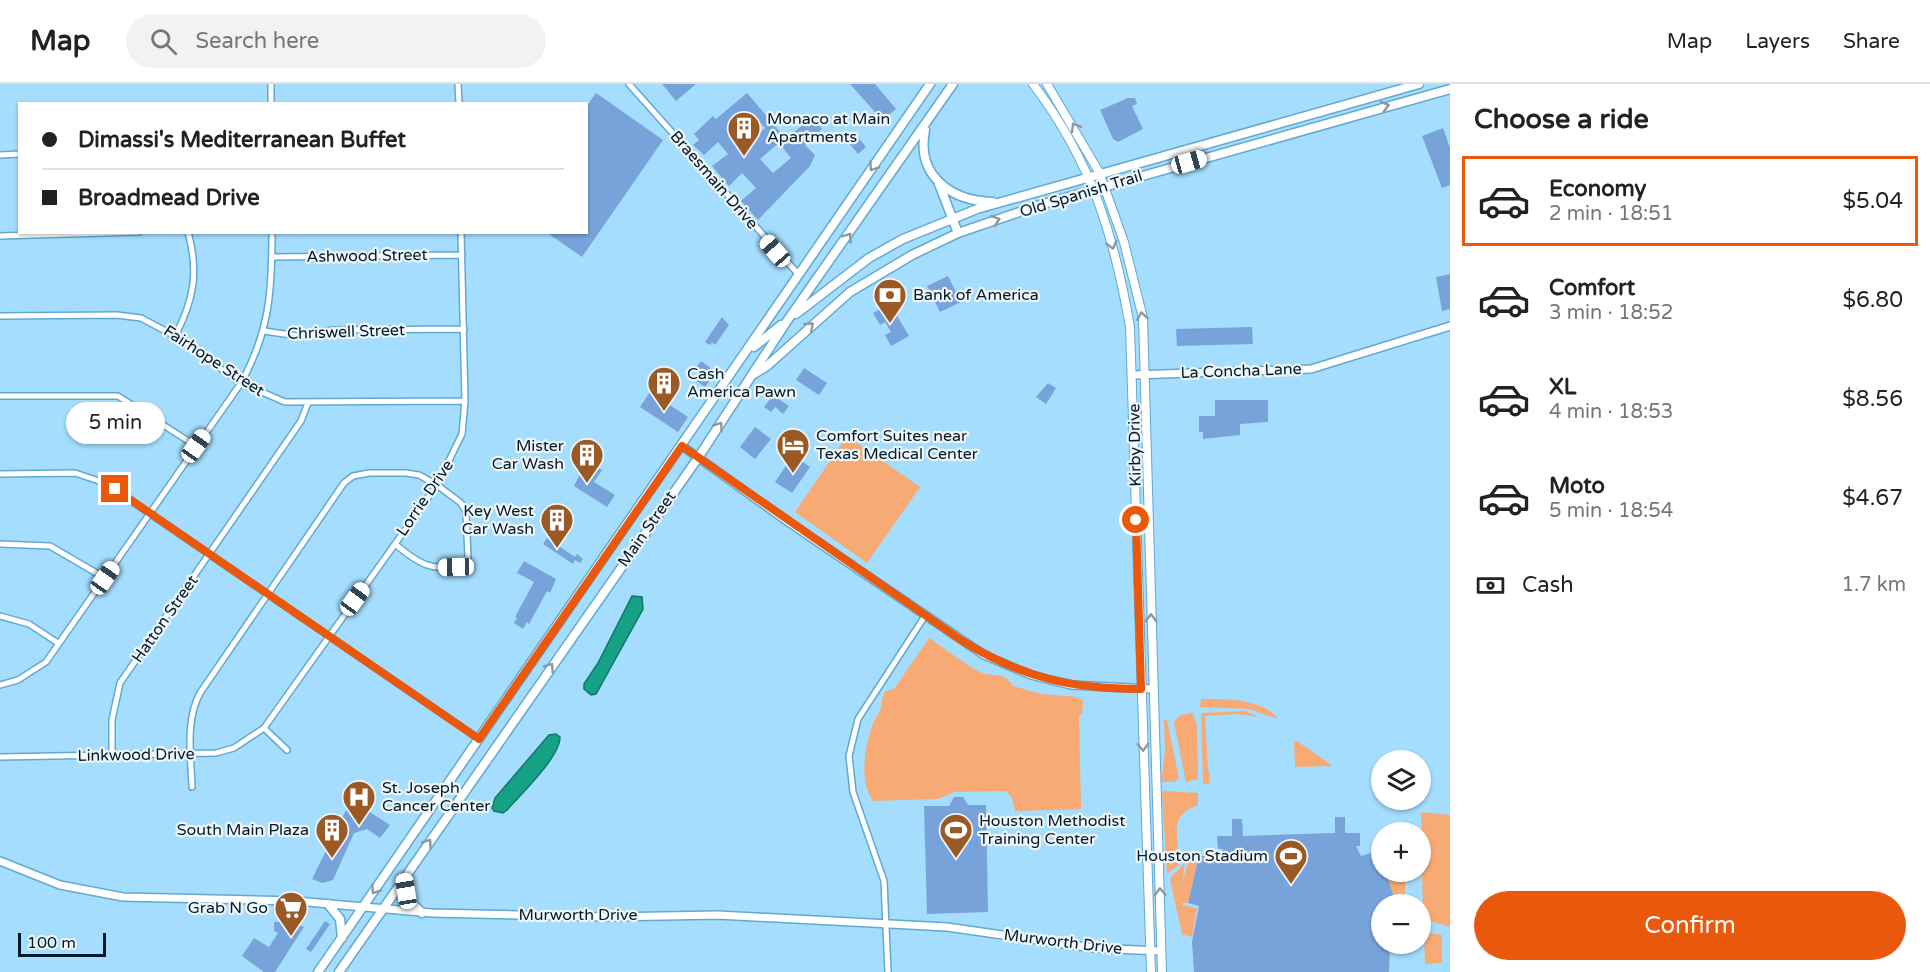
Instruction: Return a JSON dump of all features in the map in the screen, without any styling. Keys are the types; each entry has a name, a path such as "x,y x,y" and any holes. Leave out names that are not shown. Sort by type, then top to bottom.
{"main road":[{"name":"Main Street","path":"318,972 930,84"},
{"name":"Main Street","path":"339,972 535,688 698,458 787,321 953,84"},
{"name":"Kirby Drive","path":"1033,84 1090,175 1125,296 1130,327 1151,972"},
{"name":"Old Spanish Trail","path":"746,353 840,278 903,239 952,219 1099,172 1419,84"},
{"path":"1041,94 1049,86"},
{"name":"Kirby Drive","path":"1049,86 1105,186 1124,242 1143,318 1162,972"},
{"name":"Old Spanish Trail","path":"751,376 767,366 850,292 912,255 958,233 1105,186 1445,88"},
{"path":"1347,104 1351,116"},
{"path":"1303,117 1307,129"},
{"path":"926,124 924,154 938,180 958,233"},
{"path":"1244,133 1248,145"},
{"path":"1169,153 1172,167"},
{"path":"938,180 956,196 978,201 1002,202"},
{"path":"800,275 814,285"},
{"path":"840,278 850,292"},
{"path":"1136,468 1147,468"},
{"path":"563,618 577,628"},
{"path":"521,679 535,688"},
{"path":"479,739 493,750"},
{"path":"1146,819 1157,819"},
{"path":"404,878 410,901 422,913"},
{"path":"328,904 339,919 342,938"}],"street":[{"path":"271,84 271,102"},
{"path":"458,84 459,102"},
{"name":"Braesmain Drive","path":"629,84 800,275"},
{"path":"0,155 18,154"},
{"path":"0,236 70,234"},
{"path":"175,336 186,315 195,281 194,253 189,234"},
{"path":"0,685 18,680 46,662 241,383 254,359 264,332 272,290 272,234"},
{"name":"Lorrie Drive","path":"329,636 437,485 459,445 465,401 462,234"},
{"name":"Ashwood Street","path":"272,257 462,255"},
{"name":"Fairhope Street","path":"0,316 130,316 151,321 241,383 279,400 308,403 465,401"},
{"name":"La Concha Lane","path":"1133,375 1311,369 1450,326"},
{"name":"Chriswell Street","path":"264,332 289,336 332,330 464,328"},
{"path":"0,396 118,396 196,446"},
{"name":"Hatton Street","path":"112,755 112,720 120,683 302,421 308,403"},
{"path":"682,446 984,655 1031,675 1071,685 1152,689"},
{"path":"192,787 190,724 195,703 344,483 353,476 369,473 419,475 461,503 466,512 468,557 464,565 429,567 419,564 395,544"},
{"path":"0,474 83,475 105,483 479,739"},
{"path":"0,544 50,546 105,578"},
{"path":"0,615 29,624 58,644"},
{"path":"888,972 884,881 853,792 849,756 858,719 926,616"},
{"name":"Linkwood Drive","path":"0,757 191,754 216,753 234,748 264,728 329,636"},
{"path":"264,728 287,750"},
{"name":"Murworth Drive","path":"0,861 60,885 99,894 328,904 422,913 609,917 718,915 887,924 967,929 1093,948 1161,951"}],"shaded area":[{"path":"847,436 920,487 867,563 795,512"},
{"path":"632,596 642,597 643,609 596,694 591,695 584,689 584,684 598,663"},
{"path":"929,638 973,668 985,674 1004,677 1013,686 1041,694 1077,697 1083,701 1082,714 1079,715 1081,809 1015,811 1012,798 1006,791 954,792 938,799 873,801 865,775 867,744 872,726 881,708 884,693 894,689"},
{"path":"1201,699 1253,703 1271,712 1278,719 1249,709 1200,707"},
{"path":"1245,711 1259,717 1237,714 1205,716 1208,771 1210,773 1209,784 1203,784 1201,713"},
{"path":"1193,713 1197,726 1198,779 1186,782 1174,722 1180,715"},
{"path":"1164,719 1167,720 1179,778 1174,782 1161,782 1165,751"},
{"path":"556,734 560,737 554,755 539,775 507,810 503,813 494,811 492,808 495,798 549,735"},
{"path":"1294,741 1297,741 1333,766 1295,767"},
{"path":"1162,792 1198,793 1198,805 1184,813 1178,822 1180,864 1167,874"},
{"path":"1421,812 1450,815 1450,927 1431,921 1431,894 1423,894 1422,882 1431,882 1431,822 1421,822"},
{"path":"1197,852 1199,853 1188,903 1182,903 1182,905 1197,908 1192,937 1182,934 1170,879 1185,862 1182,883 1189,859"},
{"path":"1389,882 1405,882 1405,894 1393,894"},
{"path":"1431,933 1442,935 1442,963 1425,964 1425,954 1431,954"}],"building":[{"path":"662,84 696,84 676,101"},
{"path":"850,84 875,84 896,109 882,120"},
{"path":"596,93 663,140 582,257 549,234 588,234 588,104"},
{"name":"Monaco at Main Apartments","path":"747,93 786,139 812,117 822,129 805,145 815,155 810,166 758,220 741,201 756,188 742,173 729,186 712,166 728,154 718,142 704,155 693,145 699,140 694,134 713,116 716,119","holes":["753,115 765,128 746,145 734,131","779,143 791,158 773,173 760,159"]},
{"path":"1128,98 1135,98 1137,104 1132,106 1143,129 1118,142 1113,139 1100,110"},
{"path":"1443,128 1450,148 1450,185 1442,188 1422,136"},
{"path":"856,135 866,147 858,154 848,142"},
{"path":"1450,274 1450,309 1442,311 1436,277"},
{"path":"948,276 961,302 940,312 927,286"},
{"name":"Bank of America","path":"890,304 909,336 891,346 885,335 891,332 885,322 880,325 873,313"},
{"path":"722,317 729,325 715,345 712,342 710,345 705,342"},
{"path":"1252,327 1253,344 1177,346 1176,329"},
{"path":"701,361 716,372 705,387 694,379 699,372 695,369"},
{"path":"804,368 827,383 819,395 796,380"},
{"path":"1048,383 1056,388 1046,404 1036,397"},
{"name":"Cash America Pawn","path":"650,392 688,417 678,432 640,407"},
{"path":"773,395 789,406 783,414 775,407 771,412 764,407"},
{"path":"1215,400 1268,400 1268,422 1240,424 1240,435 1203,439 1203,432 1199,432 1199,416 1215,416"},
{"path":"755,427 771,439 755,459 740,447"},
{"name":"Comfort Suites near Texas Medical Center","path":"793,455 810,467 792,493 775,482"},
{"name":"Mister Car Wash","path":"587,461 602,470 594,482 615,495 607,507 574,486"},
{"name":"Key West Car Wash","path":"547,538 575,557 577,554 583,559 580,563 575,560 573,564 543,544"},
{"path":"524,561 556,579 550,593 547,591 529,624 527,622 523,629 514,623 517,618 515,617 534,582 517,573"},
{"name":"Houston Methodist Training Center","path":"954,797 963,797 968,805 986,805 988,912 927,914 924,806 949,806"},
{"name":"South Main Plaza","path":"351,800 390,825 380,838 367,829 354,833 333,880 322,883 312,879"},
{"name":"Houston Stadium","path":"1335,817 1345,817 1345,833 1360,833 1360,846 1356,846 1361,856 1371,853 1371,882 1389,882 1393,894 1371,894 1371,954 1390,954 1389,972 1194,972 1192,942 1199,906 1188,903 1199,855 1218,859 1223,849 1218,849 1217,836 1232,836 1232,819 1242,819 1243,836 1335,833"},
{"path":"290,921 304,927 275,972 264,972 242,956 254,938 269,947 278,933 274,931 274,922"},
{"path":"325,921 330,924 311,952 306,949"}],"place":[{"name":"Monaco at Main Apartments","path":"744,157"},
{"name":"Bank of America","path":"890,324"},
{"name":"Cash America Pawn","path":"664,412"},
{"name":"Comfort Suites near Texas Medical Center","path":"793,474"},
{"name":"Mister Car Wash","path":"587,484"},
{"name":"Key West Car Wash","path":"557,549"},
{"name":"St. Joseph Cancer Center","path":"359,826"},
{"name":"South Main Plaza","path":"332,859"},
{"name":"Houston Methodist Training Center","path":"956,859"},
{"name":"Houston Stadium","path":"1291,885"},
{"name":"Grab N Go","path":"291,937"}],"route":[{"path":"115,489 479,739 682,446 984,655 1031,675 1071,685 1141,689 1136,520"}]}
